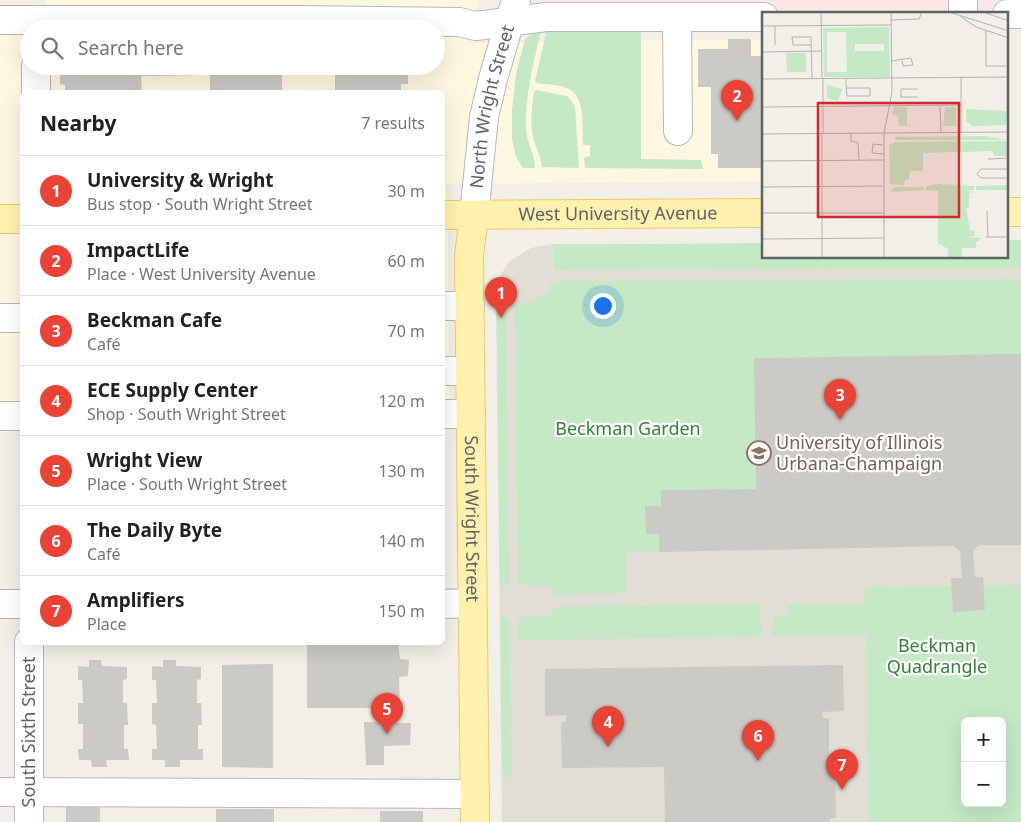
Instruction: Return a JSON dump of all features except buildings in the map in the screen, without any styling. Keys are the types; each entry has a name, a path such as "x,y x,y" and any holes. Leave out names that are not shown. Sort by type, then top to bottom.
{"main road":[{"path":"1008,212 1021,212"},
{"name":"West University Avenue","path":"445,215 762,213"},
{"name":"South Wright Street","path":"474,215 469,256 475,822"},
{"path":"0,219 20,219"}],"street":[{"path":"445,22 459,22 476,26 513,11 546,17 677,18 724,9 762,18"},
{"name":"North Wright Street","path":"474,215 484,117 513,11"},
{"path":"1008,14 1021,14"},
{"path":"0,20 35,16 298,20"},
{"path":"677,18 678,131"},
{"path":"36,75 36,90"},
{"path":"445,306 470,306"},
{"path":"0,318 20,318"},
{"path":"445,371 470,371"},
{"path":"445,414 471,414"},
{"path":"0,416 20,416"},
{"path":"445,604 472,603"},
{"path":"0,604 20,604"},
{"name":"South Sixth Street","path":"28,645 29,822"},
{"path":"0,792 475,794"}],"shaded area":[{"path":"46,0 479,0 467,43 762,39 762,181 447,184 450,404 445,404 445,90 20,90 20,405 0,405 0,9 46,9"},
{"path":"517,0 1021,0 1021,19 1008,14 1008,12 762,12 762,14 514,20"},
{"name":"University of Illinois Urbana-Champaign","path":"553,244 762,245 762,259 1008,259 1021,247 1021,822 502,822 496,303 501,274 510,261 531,248"}],"green space":[{"path":"641,28 641,159 701,160 703,169 585,168 584,158 590,156 590,145 583,145 582,114 578,99 574,93 565,87 537,83 535,81 547,29"},
{"path":"541,30 530,78 526,115 526,132 534,157 535,168 523,168 516,157 512,139 512,111 516,74 525,39 534,32"},
{"path":"536,90 567,96 575,106 579,168 542,167 534,140 532,125 533,98"},
{"path":"1008,240 1021,240 1021,268 554,270 554,245 762,243 762,259 1008,259"},
{"name":"Beckman Garden","path":"1021,279 1021,354 754,358 756,489 661,490 661,506 645,507 646,534 659,534 659,552 626,552 626,589 624,593 554,594 553,588 549,586 522,585 518,583 515,304 534,303 534,299 544,295 550,285 558,285 559,281"},
{"path":"497,303 506,303 509,582 507,585 500,586"},
{"name":"Beckman Quadrangle","path":"1021,585 1021,822 868,822 866,633 860,635 773,636 771,632 771,625 774,625 774,615 787,615 787,604 865,604 865,587"},
{"path":"760,604 760,625 762,625 761,635 757,637 521,640 518,638 519,617 549,616 553,612 553,607"},
{"path":"501,616 509,619 512,779 506,776 502,769"}],"place":[{"name":"ImpactLife","path":"737,121"},
{"name":"University & Wright","path":"501,318"},
{"name":"Beckman Cafe","path":"840,420"},
{"name":"University of Illinois Urbana-Champaign","path":"759,453"},
{"name":"Wright View","path":"387,734"},
{"name":"ECE Supply Center","path":"608,747"},
{"name":"The Daily Byte","path":"758,761"},
{"name":"Amplifiers","path":"842,790"}]}
